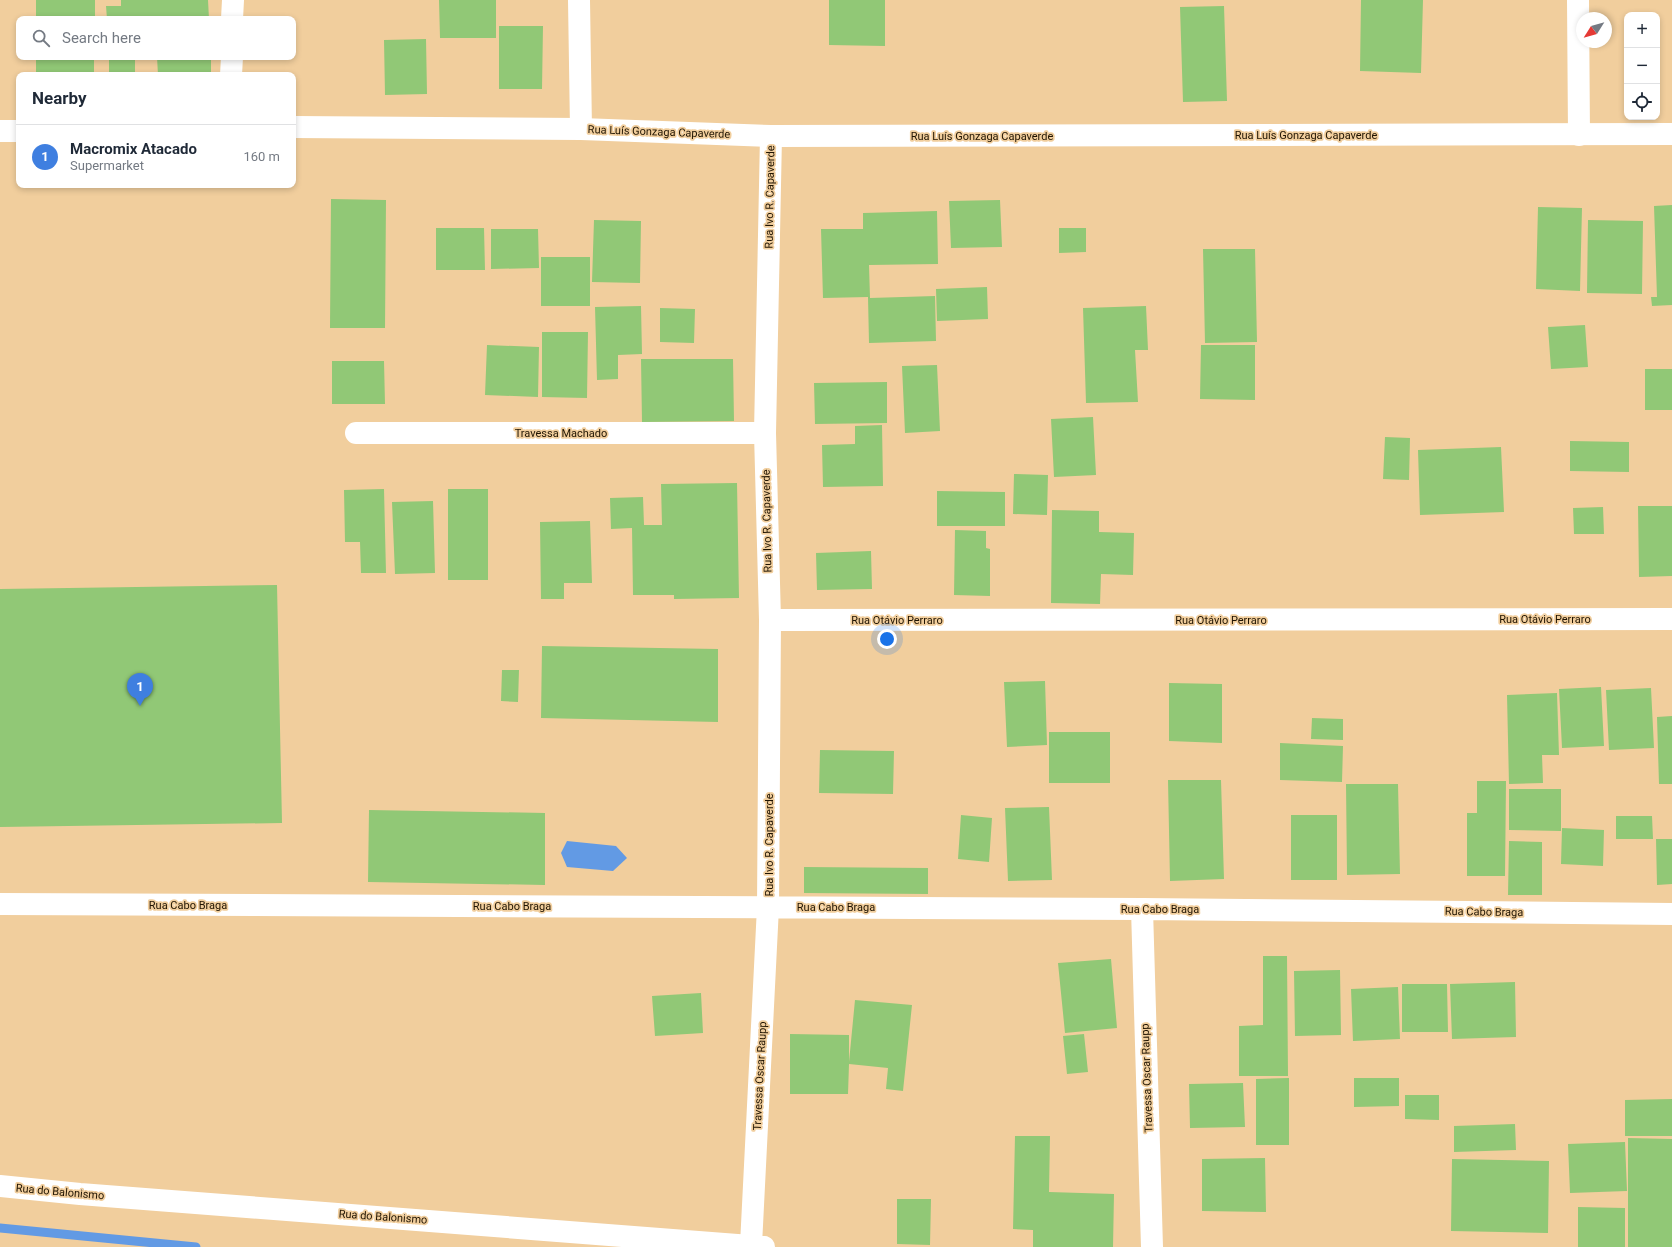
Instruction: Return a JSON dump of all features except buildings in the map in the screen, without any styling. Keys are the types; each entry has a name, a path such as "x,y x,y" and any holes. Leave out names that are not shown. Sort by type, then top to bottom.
{"street":[{"path":"232,16 233,0"},
{"path":"579,0 581,129"},
{"path":"1578,0 1579,135"},
{"path":"231,72 232,60"},
{"name":"Rua Luís Gonzaga Capaverde","path":"296,128 581,129 771,136 1672,134"},
{"path":"0,131 16,131"},
{"name":"Rua Ivo R. Capaverde","path":"768,907 770,620 766,432 771,136"},
{"name":"Travessa Machado","path":"356,433 766,432"},
{"name":"Rua Otávio Perraro","path":"770,620 1672,619"},
{"name":"Rua Cabo Braga","path":"0,904 1142,909 1672,914"},
{"name":"Travessa Oscar Raupp","path":"758,1246 768,907"},
{"name":"Travessa Oscar Raupp","path":"1142,909 1152,1247"},
{"name":"Rua do Balonismo","path":"0,1186 80,1194 758,1246"}],"water":[{"path":"567,841 616,846 627,858 613,871 567,867 561,853"}],"waterway":[{"path":"0,1228 196,1247"}],"place":[{"name":"Macromix Atacado","path":"140,706"}]}
